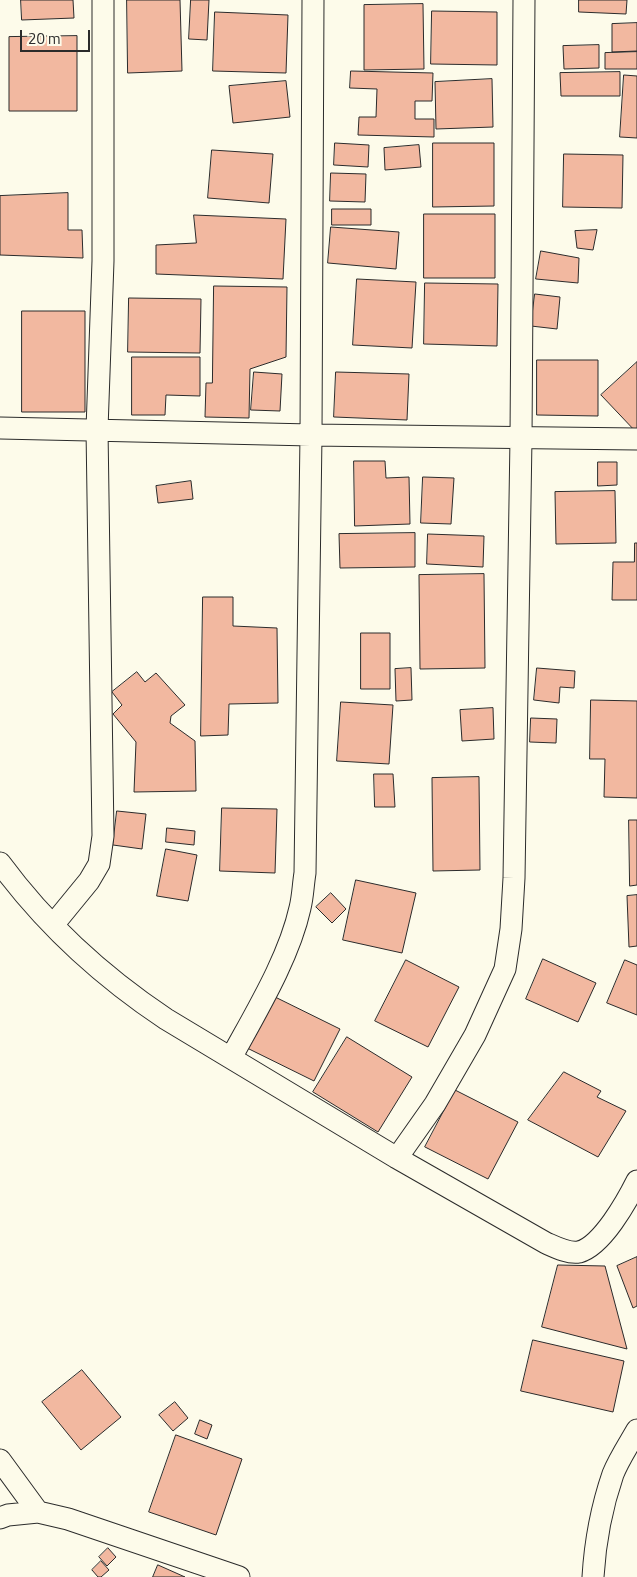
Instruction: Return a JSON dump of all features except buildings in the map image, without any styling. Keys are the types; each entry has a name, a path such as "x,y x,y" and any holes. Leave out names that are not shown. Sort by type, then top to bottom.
{"street":[{"path":"53,925 89,881 99,864 103,836 97,429 103,261 103,0"},
{"path":"231,1058 275,975 285,951 300,908 305,873 312,435 313,0"},
{"path":"397,1158 435,1104 475,1035 505,969 511,929 514,878 521,438 524,0"},
{"path":"0,428 312,435 637,439"},
{"path":"0,863 53,925 102,972 134,998 397,1158 546,1243 578,1252 592,1246 607,1229 637,1182"},
{"path":"593,1577 604,1507 614,1473 637,1430"},
{"path":"0,1460 38,1512"},
{"path":"0,1518 8,1515 38,1512 68,1519 239,1577"}]}
